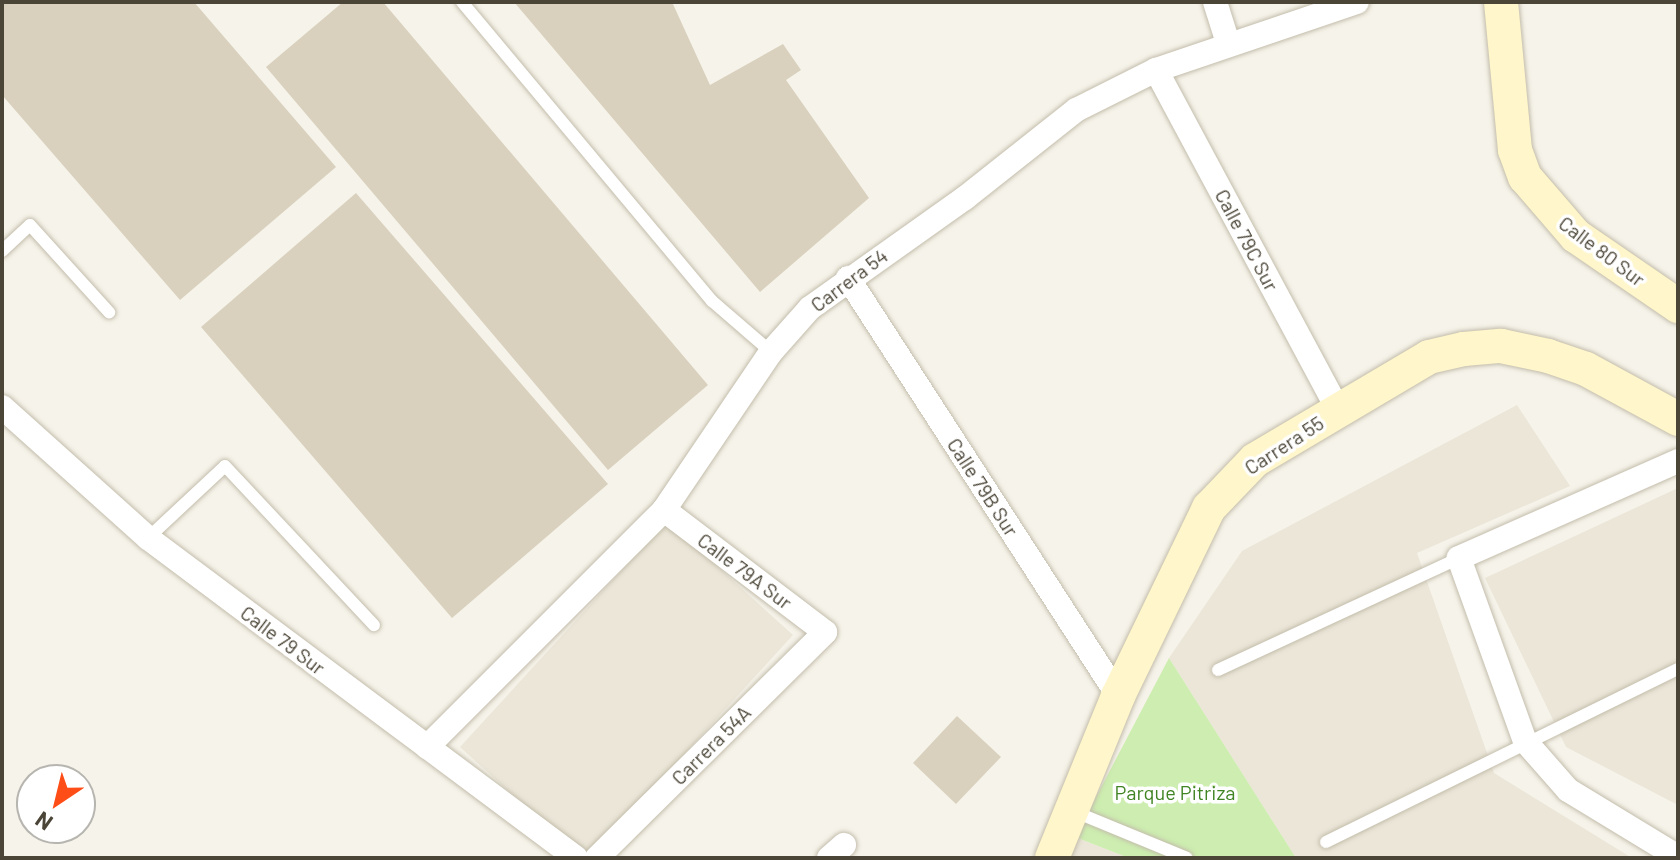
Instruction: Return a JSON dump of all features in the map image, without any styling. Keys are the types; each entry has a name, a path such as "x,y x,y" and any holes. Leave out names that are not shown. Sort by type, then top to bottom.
{"street":[{"path":"1215,2 1228,43"},
{"name":"Carrera 54","path":"427,747 664,510 771,352 810,308 848,278 965,198 1076,110 1156,70 1228,43 1357,2"},
{"name":"Calle 80 Sur","path":"1501,2 1513,135 1525,177 1576,236 1678,306"},
{"name":"Calle 79C Sur","path":"1156,70 1338,410"},
{"name":"Calle 79B Sur","path":"848,278 1118,696"},
{"name":"Carrera 55","path":"1052,858 1118,696 1209,508 1255,460 1429,357 1501,346 1586,369 1678,419"},
{"name":"Calle 79 Sur","path":"2,407 148,538 576,858"},
{"path":"1678,461 1459,558 1525,741 1568,790 1678,857"},
{"name":"Calle 79A Sur","path":"664,510 825,632"},
{"name":"Carrera 54A","path":"597,858 825,632"}],"lane":[{"path":"462,2 712,301 771,352"},
{"path":"2,251 30,225 109,312"},
{"path":"148,538 225,466 374,625"},
{"path":"1218,670 1459,558"},
{"path":"1326,842 1525,741 1678,669"},
{"path":"1073,811 1187,858"}],"shaded area":[{"path":"1517,405 1570,486 1417,553 1494,773 1632,858 1296,858 1169,658 1242,551"},
{"path":"1678,488 1678,805 1566,747 1485,578"},
{"path":"667,521 793,635 589,858 582,858 460,747"},
{"path":"1075,837 1129,858 1068,858"}],"green space":[{"name":"Parque Pitriza","path":"1169,658 1296,858 1129,858 1075,837"}],"building":[{"path":"2,2 194,2 336,167 180,300 2,95"},
{"path":"343,2 383,2 708,385 608,470 266,67"},
{"path":"514,2 672,2 710,85 783,44 801,70 786,80 869,198 760,292"},
{"path":"356,193 608,484 452,618 201,327"},
{"path":"957,716 1001,757 956,804 913,763"}]}
